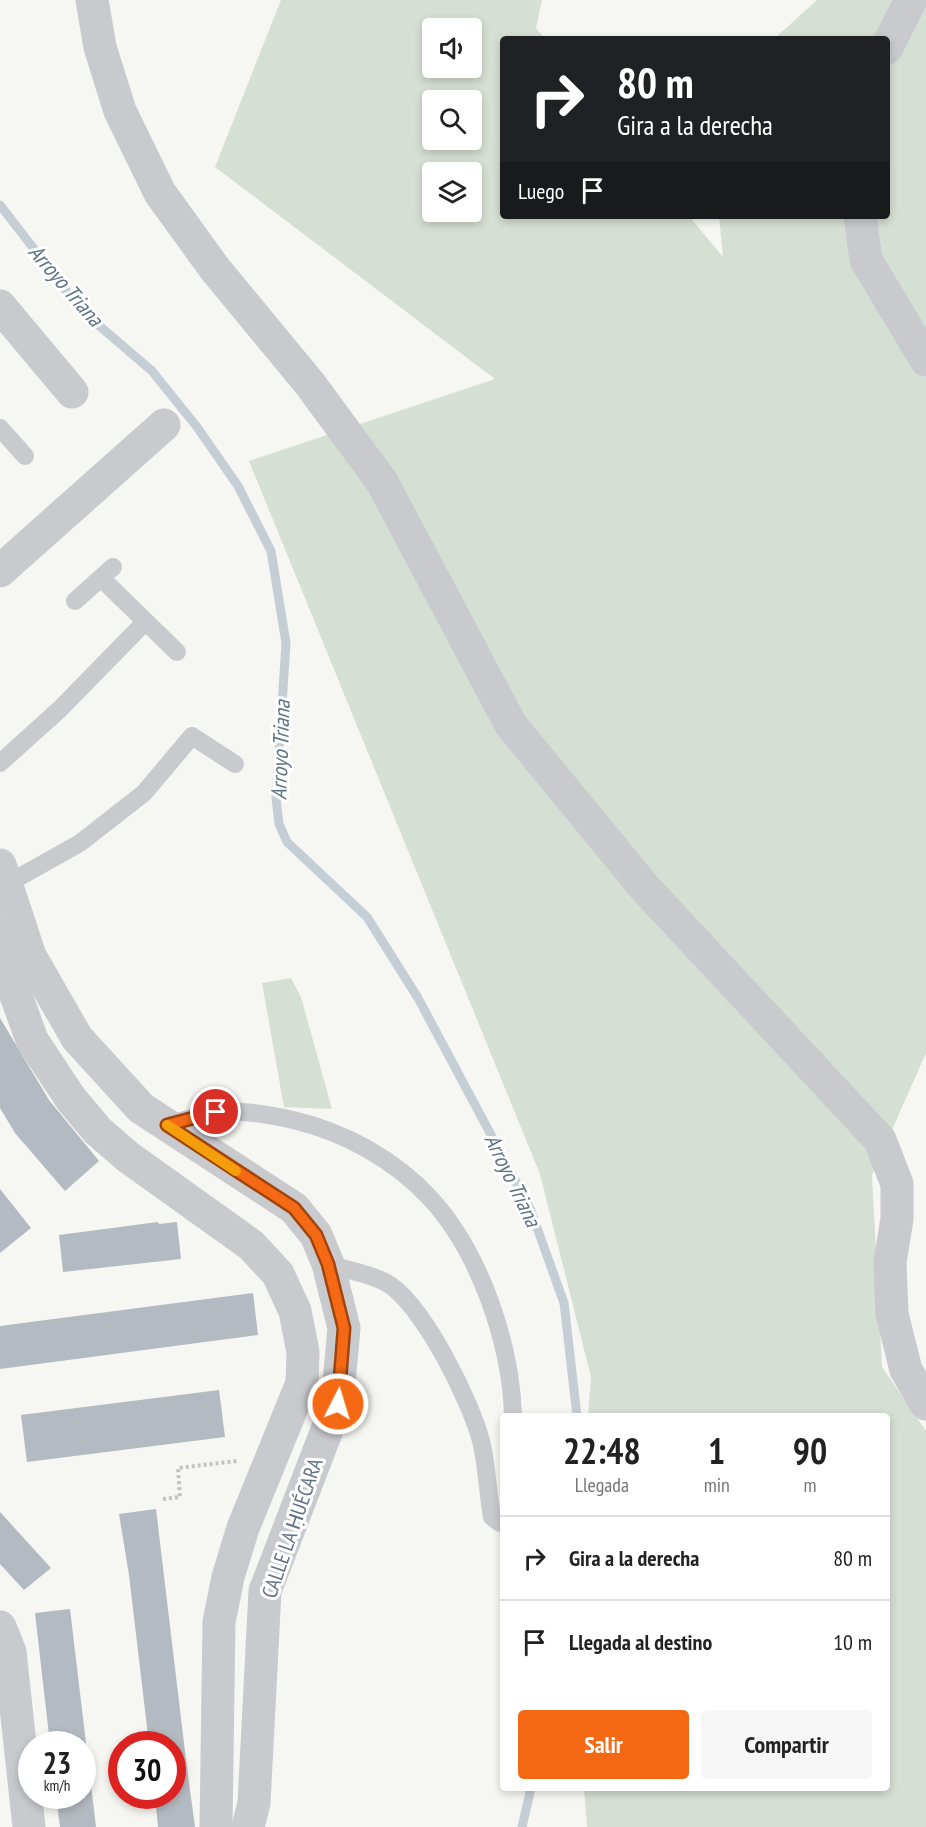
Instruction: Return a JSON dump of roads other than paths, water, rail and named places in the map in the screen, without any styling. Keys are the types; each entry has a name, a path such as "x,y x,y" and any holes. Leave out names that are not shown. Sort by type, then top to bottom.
{"street":[{"path":"92,0 100,47 120,111 160,193 215,269 310,384 382,482 511,725 645,888 880,1140 897,1184 897,1219 890,1262 892,1314 906,1370 926,1404"},
{"path":"890,41 911,0"},
{"path":"860,219 866,260 926,360"},
{"path":"0,306 72,393"},
{"path":"0,571 164,425"},
{"path":"0,919 3,874"},
{"name":"CALLE LA ḤUÉCARA","path":"3,874 30,956 77,1038 141,1108 294,1208 316,1235 328,1264 344,1328 338,1404 265,1591 254,1803 248,1827"},
{"path":"0,936 9,976 32,1040 71,1099 98,1131 128,1157 251,1245 278,1274 295,1311 303,1352 302,1383 243,1528 228,1577 219,1622 216,1827"},
{"path":"0,1627 10,1652 29,1827"}],"lane":[{"path":"0,428 25,456"},
{"path":"75,601 107,573 145,622 177,652"},
{"path":"0,763 60,709 145,622"},
{"path":"3,874 80,843 135,800 192,736 235,764"},
{"path":"167,1125 216,1112 266,1114 311,1124 359,1143 395,1168 430,1198 464,1245 490,1299 512,1385 513,1413"},
{"path":"328,1264 386,1282 412,1307 444,1356 471,1409 482,1446 492,1517 500,1523"}],"waterway":[{"name":"Arroyo Triana","path":"0,205 82,311 152,371 197,427 238,486 271,551 286,643 276,798 279,824 287,842 367,917 418,998 530,1208 564,1303 577,1413"},
{"name":"Arroyo Triana","path":"522,1827 530,1791"}]}
